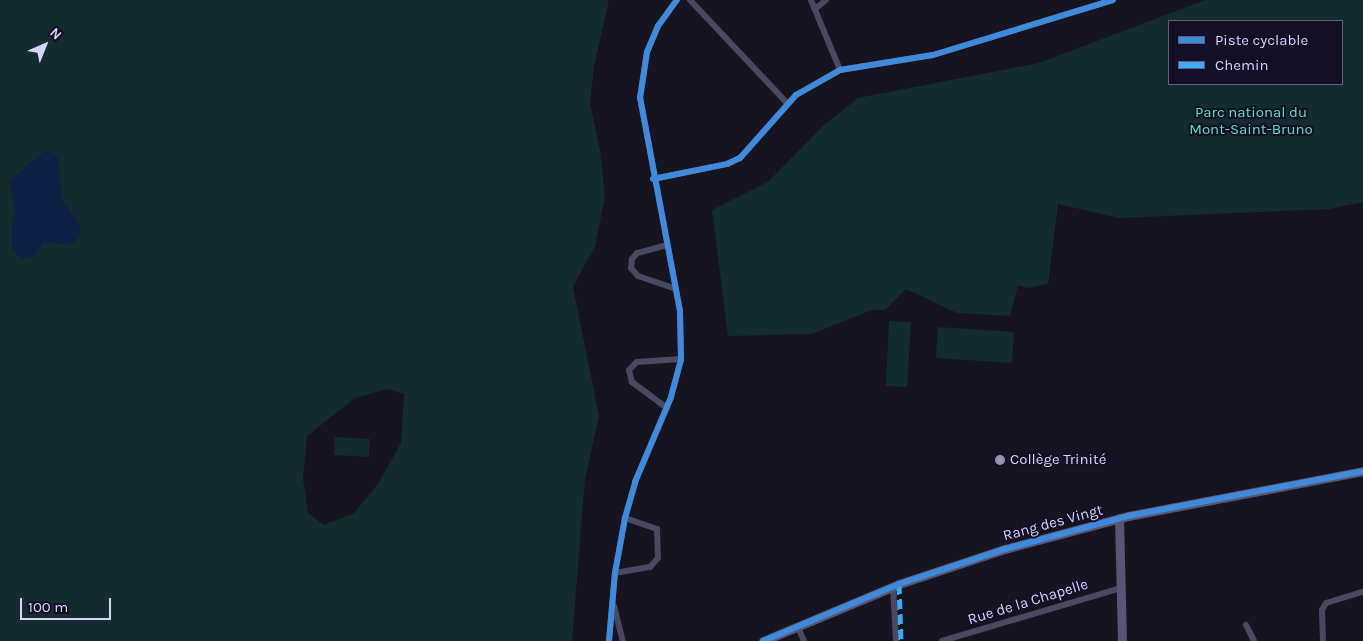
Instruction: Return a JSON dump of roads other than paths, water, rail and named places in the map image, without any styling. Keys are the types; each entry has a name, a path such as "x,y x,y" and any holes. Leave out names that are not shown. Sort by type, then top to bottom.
{"street":[{"path":"609,641 615,573 625,518 637,476 667,408 681,359 682,324 641,115 641,71 654,34 677,0"},
{"path":"690,0 787,103"},
{"path":"811,0 840,70"},
{"path":"815,9 826,0"},
{"path":"653,179 727,164 740,158 758,141 787,103 812,84 840,70 933,55 1113,0"},
{"path":"667,245 637,253 632,259 631,268 638,276 676,289"},
{"path":"667,408 632,382 629,370 637,362 681,359"},
{"name":"Rang des Vingt","path":"763,641 893,587 974,557 1120,518 1363,471"},
{"path":"615,573 650,567 658,558 657,529 625,518"},
{"path":"1120,518 1122,641"},
{"path":"893,587 896,641"},
{"name":"Rue de la Chapelle","path":"942,641 1121,588"},
{"path":"1323,641 1322,610 1326,603 1363,592"},
{"path":"613,595 623,641"},
{"path":"1246,625 1254,641"},
{"path":"798,626 804,641"}],"water":[{"path":"45,151 55,154 58,159 62,199 79,223 81,235 72,245 43,242 34,257 22,259 12,249 12,220 15,210 9,181"}],"place":[{"name":"Collège Trinité","path":"1000,460"}],"park label":[{"name":"Parc national du Mont-Saint-Bruno","path":"1251,120"}]}
